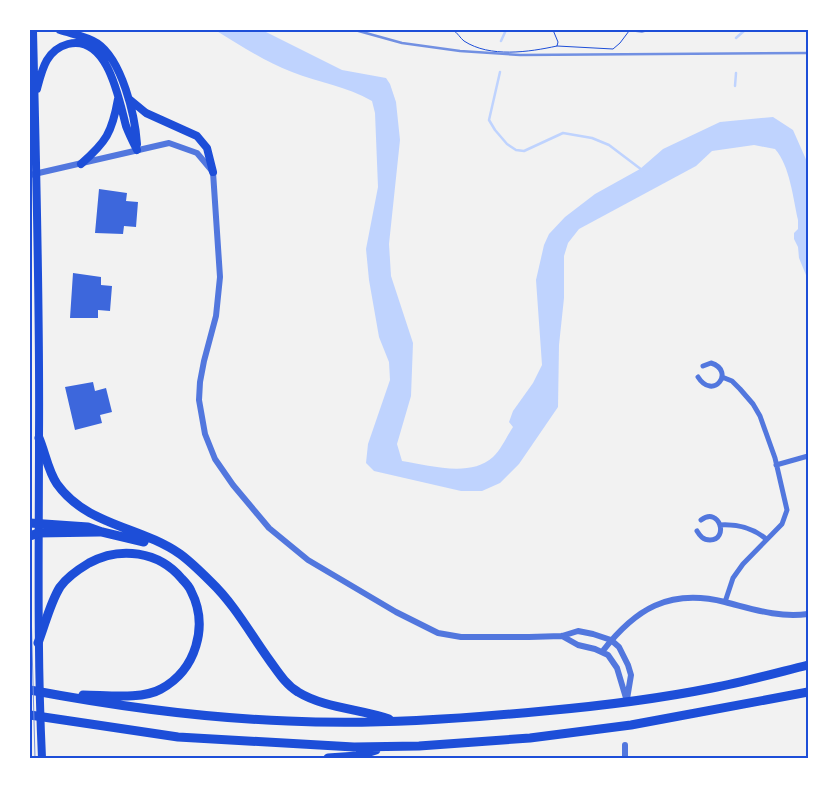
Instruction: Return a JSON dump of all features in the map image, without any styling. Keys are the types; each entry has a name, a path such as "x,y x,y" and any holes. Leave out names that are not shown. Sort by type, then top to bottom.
{"highway":[{"path":"39,438 53,478 66,495 83,510 100,519 152,540 180,554 230,604 283,679 297,692 315,701 368,712 396,721"},
{"path":"34,523 88,527 139,540 192,565"},
{"path":"34,535 102,532"},
{"path":"38,643 52,603 61,585 81,568 100,557 123,552 148,555 174,570 191,590 198,612 199,634 196,651 190,663 161,690 138,695 49,694"},
{"path":"30,690 136,708 204,715 287,721 396,721 506,715 614,704 712,688 808,666"},
{"path":"30,715 178,737 354,748 419,746 530,738 638,723 808,692"},
{"path":"328,758 357,756 386,747"}],"main road":[{"path":"33,30 39,438 34,535 42,758"},
{"path":"60,30 90,40 106,51 114,63 129,100 136,125 137,150"},
{"path":"35,98 46,60 59,48 68,44 77,44 90,48 107,66 118,95 127,128 137,150"},
{"path":"81,164 105,141 115,116 118,95"},
{"path":"129,100 146,112 197,136 207,148 213,172"}],"street":[{"path":"30,175 169,143 197,153 213,172 220,277 216,316 204,361 199,400 205,434 221,469 269,528 308,560 396,612 438,633 460,637 562,636 578,632 593,634 611,640 624,656 631,675 627,699 617,668 608,655 595,648 578,645 562,636"},
{"path":"698,377 707,386 714,386 720,383 722,370 717,365 711,363 703,366"},
{"path":"722,377 738,386 753,404 765,428 785,496 787,510 782,524 743,564 733,578 725,602"},
{"path":"776,465 808,456"},
{"path":"697,531 703,539 714,540 721,531 718,520 713,517 701,520"},
{"path":"720,525 744,527 756,532 766,540"},
{"path":"602,652 618,632 643,612 666,601 691,597 725,602 769,614 808,614"},
{"path":"625,745 625,758"}],"path":[{"path":"453,30 463,40 484,49 532,52 557,46 613,49 620,43 628,31 642,32 654,30"},
{"path":"554,30 558,42 557,46"}],"water":[{"path":"215,30 262,30 342,70 386,78 390,84 396,102 400,140 389,244 391,276 413,343 411,396 397,444 402,461 461,469 484,463 496,454 513,427 509,422 513,411 533,383 542,365 536,280 544,245 549,234 565,217 595,194 640,169 663,149 720,122 773,117 793,130 808,164 808,280 794,239 794,233 798,229 798,220 788,173 775,149 754,145 712,151 696,166 579,229 568,243 564,256 564,298 559,345 558,407 519,464 500,483 482,491 461,491 374,471 366,463 368,444 390,380 389,362 379,337 369,280 366,249 378,187 375,113 372,101 343,88 282,68"}],"building":[{"path":"99,189 127,193 126,201 138,202 136,227 124,226 123,234 95,233"},
{"path":"73,273 101,277 101,285 112,286 110,311 98,310 98,318 70,318"},
{"path":"93,382 95,391 106,388 112,412 100,415 102,423 75,430 65,387"}],"waterway":[{"path":"501,41 506,30"},
{"path":"736,38 745,30"},
{"path":"500,72 489,120 507,144 516,150 524,151 563,133 592,138 609,145 642,170"},
{"path":"735,86 736,73"}],"tram line":[{"path":"30,570 35,758"}],"railway":[{"path":"355,30 402,43 460,51 520,55 808,53"}]}
